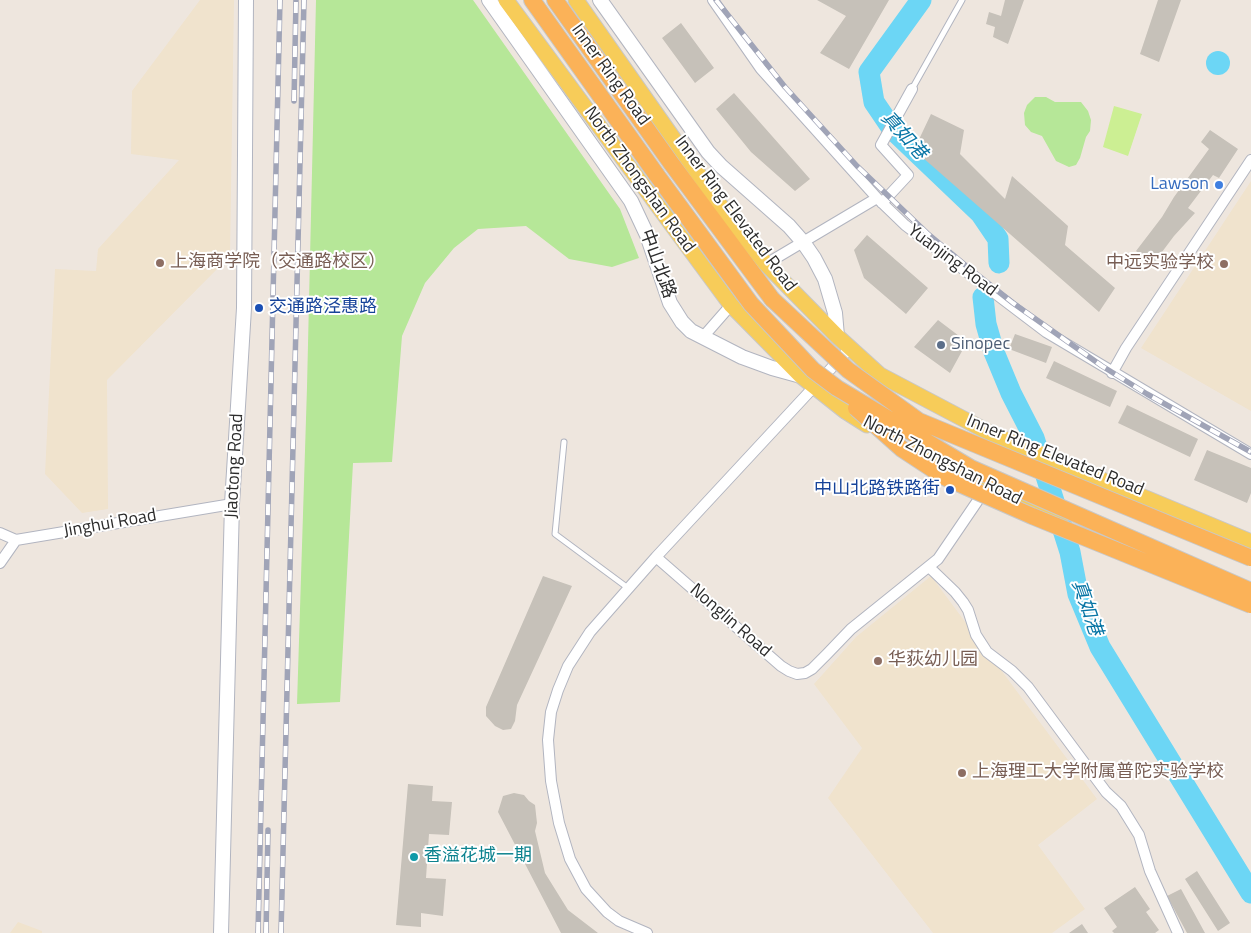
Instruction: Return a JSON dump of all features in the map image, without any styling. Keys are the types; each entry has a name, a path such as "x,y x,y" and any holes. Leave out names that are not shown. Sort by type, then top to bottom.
{"highway":[{"path":"532,0 751,304 807,373 902,449 946,478 1032,516 1251,605"},
{"name":"Inner Ring Elevated Road","path":"555,0 671,164 772,299 848,370 919,422 1251,558"},
{"path":"807,373 837,388 970,468 1251,591"}],"main road":[{"name":"Jiaotong Road","path":"221,933 232,504 244,308 246,0"},
{"name":"中山北路","path":"489,0 631,201 647,235 670,303 676,314 691,330 742,357 772,368 807,373"},
{"name":"North Zhongshan Road","path":"506,0 731,305 807,373 814,387 845,411 897,442 1251,610"},
{"path":"576,0 728,216 766,264 837,336 880,375 992,434 1251,542"},
{"path":"600,0 708,152 721,166 789,226 803,242 825,279 835,314 837,336"}],"street":[{"name":"Yuanjing Road","path":"713,0 761,69 879,200 905,225 1046,332 1251,454"},
{"path":"766,264 879,200 908,175 881,145 912,89"},
{"path":"1112,373 1251,160"},
{"path":"703,337 731,305"},
{"path":"647,933 636,931 619,921 607,912 586,890 578,876 565,843 551,781 548,740 551,712 558,690 577,649 590,632 656,556 850,348"},
{"name":"Nonglin Road","path":"656,556 781,666 797,674 805,673 812,669 851,629 929,567 945,549 988,486"},
{"name":"Jinghui Road","path":"16,540 232,504"},
{"path":"0,533 16,540 0,563"},
{"path":"929,567 963,602 968,610 976,635 987,652 1012,671 1028,687 1106,792 1121,806 1139,835 1150,871 1178,933"}],"lane":[{"path":"912,89 962,0"},
{"path":"564,442 555,534 628,588"}],"shaded area":[{"name":"上海商学院（交通路校区）","path":"200,0 234,0 230,256 107,380 108,509 82,513 45,474 55,269 96,271 98,249 179,160 131,154 132,91"},
{"name":"中远实验学校","path":"1251,181 1251,411 1141,348"},
{"name":"上海理工大学附属普陀实验学校","path":"931,576 1097,799 1038,845 1085,909 1052,933 933,933 828,798 862,748 814,684 856,637"},
{"path":"18,922 42,931 42,933 10,933"}],"green space":[{"path":"316,0 473,0 620,209 639,258 612,267 569,259 526,226 478,229 454,248 425,283 402,336 392,462 353,463 340,702 297,704 307,387"},
{"path":"1035,97 1046,97 1055,102 1081,102 1088,111 1091,120 1090,131 1076,165 1069,167 1056,161 1042,136 1031,132 1025,125 1024,113 1027,105"},
{"path":"1114,106 1142,114 1128,156 1103,147"}],"water":[{"path":"1218,51 1223,52 1229,58 1229,68 1223,74 1218,75 1213,74 1207,68 1206,63 1207,58 1213,52"}],"building":[{"path":"817,0 889,0 849,69 820,53 846,16"},
{"path":"1005,0 1024,0 1008,44 993,37 995,27 986,24 989,12 1001,16"},
{"path":"1158,0 1181,0 1159,62 1140,54"},
{"path":"681,23 714,68 695,83 662,38"},
{"path":"734,93 810,179 795,191 751,152 716,109"},
{"path":"931,114 964,130 960,154 1005,199 1012,176 1068,226 1065,245 1115,288 1099,312 914,150"},
{"path":"1210,130 1238,149 1219,178 1213,175 1188,208 1195,213 1174,236 1153,264 1136,251 1209,149 1201,142"},
{"path":"867,235 928,288 906,314 864,278 854,250"},
{"name":"Sinopec","path":"938,320 967,342 950,373 914,347"},
{"path":"1015,334 1052,347 1046,363 1009,349"},
{"path":"1054,361 1117,391 1110,407 1046,378"},
{"path":"1127,405 1198,439 1190,457 1118,423"},
{"path":"1207,450 1251,468 1251,493 1247,503 1194,480"},
{"path":"543,576 572,586 517,705 515,721 511,729 503,730 495,726 486,716 486,707"},
{"name":"香溢花城一期","path":"408,784 433,786 432,801 452,802 449,835 429,834 426,878 446,879 443,916 421,913 421,927 396,925"},
{"path":"514,793 524,795 535,805 537,823 535,831 545,873 568,910 598,933 561,933 498,812 503,796"},
{"path":"1197,871 1230,923 1218,931 1185,879"},
{"path":"1135,887 1150,909 1146,912 1159,930 1155,933 1114,933 1112,931 1117,927 1104,908"},
{"path":"1181,889 1205,933 1187,933 1167,896"},
{"path":"1082,924 1088,933 1069,933"}],"waterway":[{"name":"真如港","path":"921,0 869,72 874,102 893,130 981,214 998,239 999,263"},
{"name":"真如港","path":"983,297 986,324 994,352 1011,393 1034,438 1070,552 1078,594 1100,647 1251,893"}],"railway":[{"path":"258,933 280,0"},
{"path":"294,101 296,0"},
{"path":"281,933 304,0"},
{"path":"716,0 785,87 857,166 927,233 1013,303 1102,366 1147,394 1251,452"},
{"path":"266,933 268,830"}],"place":[{"name":"Lawson","path":"1219,185"},
{"name":"上海商学院（交通路校区）","path":"160,263"},
{"name":"中远实验学校","path":"1224,264"},
{"name":"交通路泾惠路","path":"259,308"},
{"name":"Sinopec","path":"941,345"},
{"name":"中山北路铁路街","path":"950,490"},
{"name":"华荻幼儿园","path":"878,661"},
{"name":"上海理工大学附属普陀实验学校","path":"962,773"},
{"name":"香溢花城一期","path":"414,857"}]}
